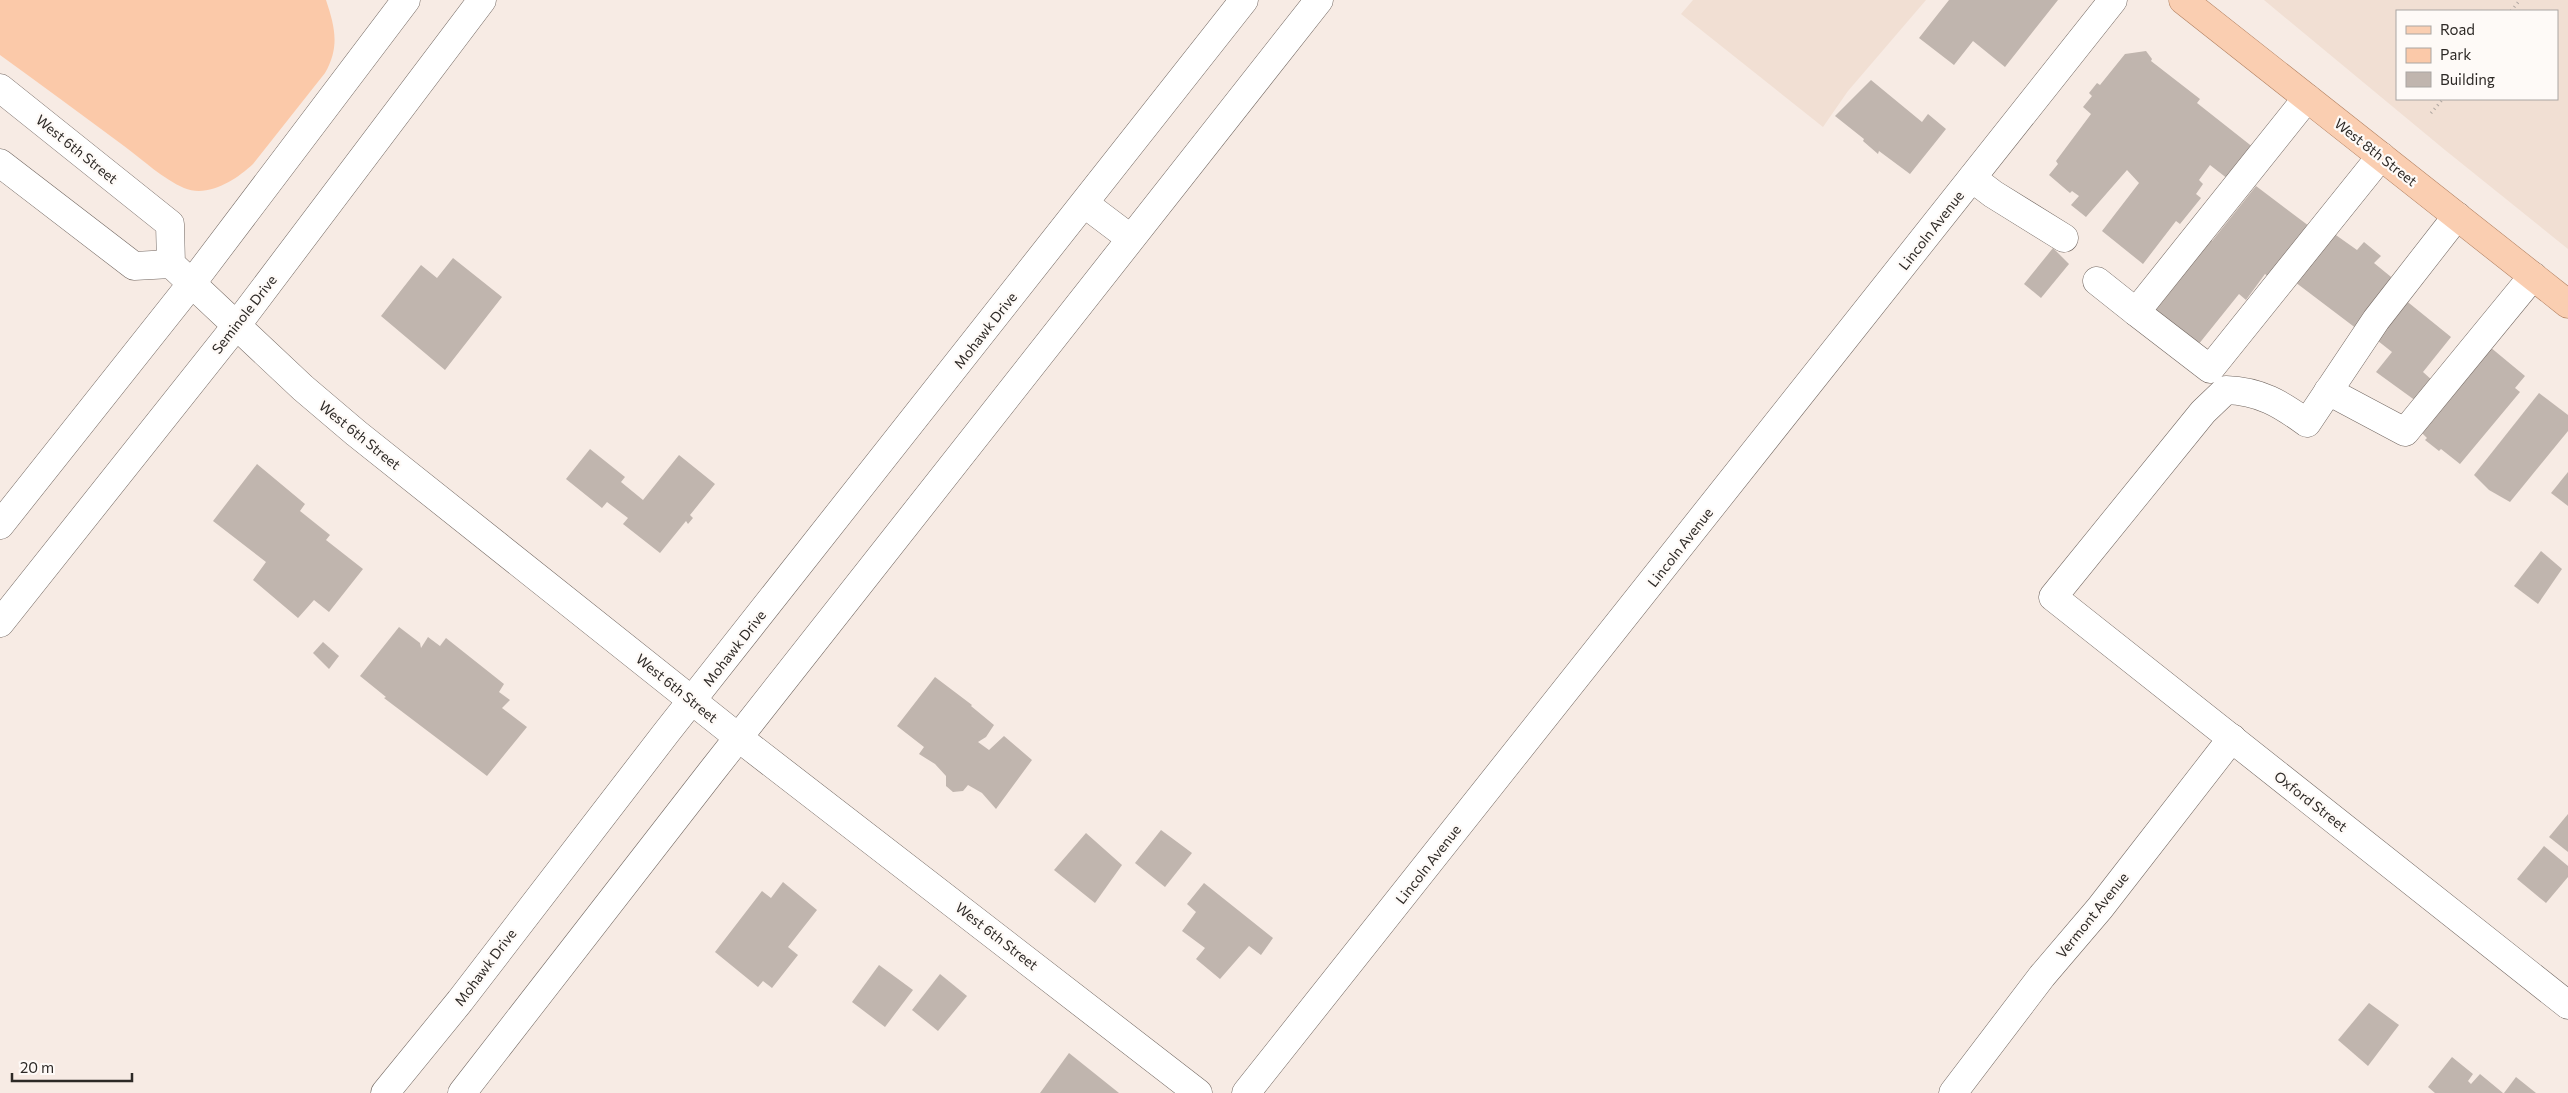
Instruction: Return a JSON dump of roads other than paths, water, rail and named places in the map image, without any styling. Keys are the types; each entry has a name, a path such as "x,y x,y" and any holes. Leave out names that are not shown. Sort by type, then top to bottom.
{"main road":[{"name":"West 8th Street","path":"2183,0 2568,304"}],"street":[{"path":"0,525 192,283 406,0"},
{"name":"Seminole Drive","path":"0,623 236,326 482,0"},
{"name":"Mohawk Drive","path":"385,1093 460,1001 693,700 1244,0"},
{"path":"462,1093 1130,238 1319,0"},
{"name":"Lincoln Avenue","path":"1246,1093 2113,0"},
{"name":"West 6th Street","path":"0,88 170,224 171,264 236,326 356,433 739,738 1198,1093"},
{"path":"2136,312 2307,98"},
{"path":"2097,281 2210,369 2381,156"},
{"path":"0,163 134,266 171,264"},
{"path":"1972,178 1993,194 2064,238"},
{"path":"1085,204 1130,238"},
{"path":"2457,216 2376,320 2328,391 2405,432 2533,276"},
{"name":"Oxford Street","path":"2328,391 2307,423 2281,404 2246,390 2226,390 2203,412 2053,597 2568,1005"},
{"name":"Vermont Avenue","path":"1953,1093 2042,976 2100,908 2232,738"}]}
